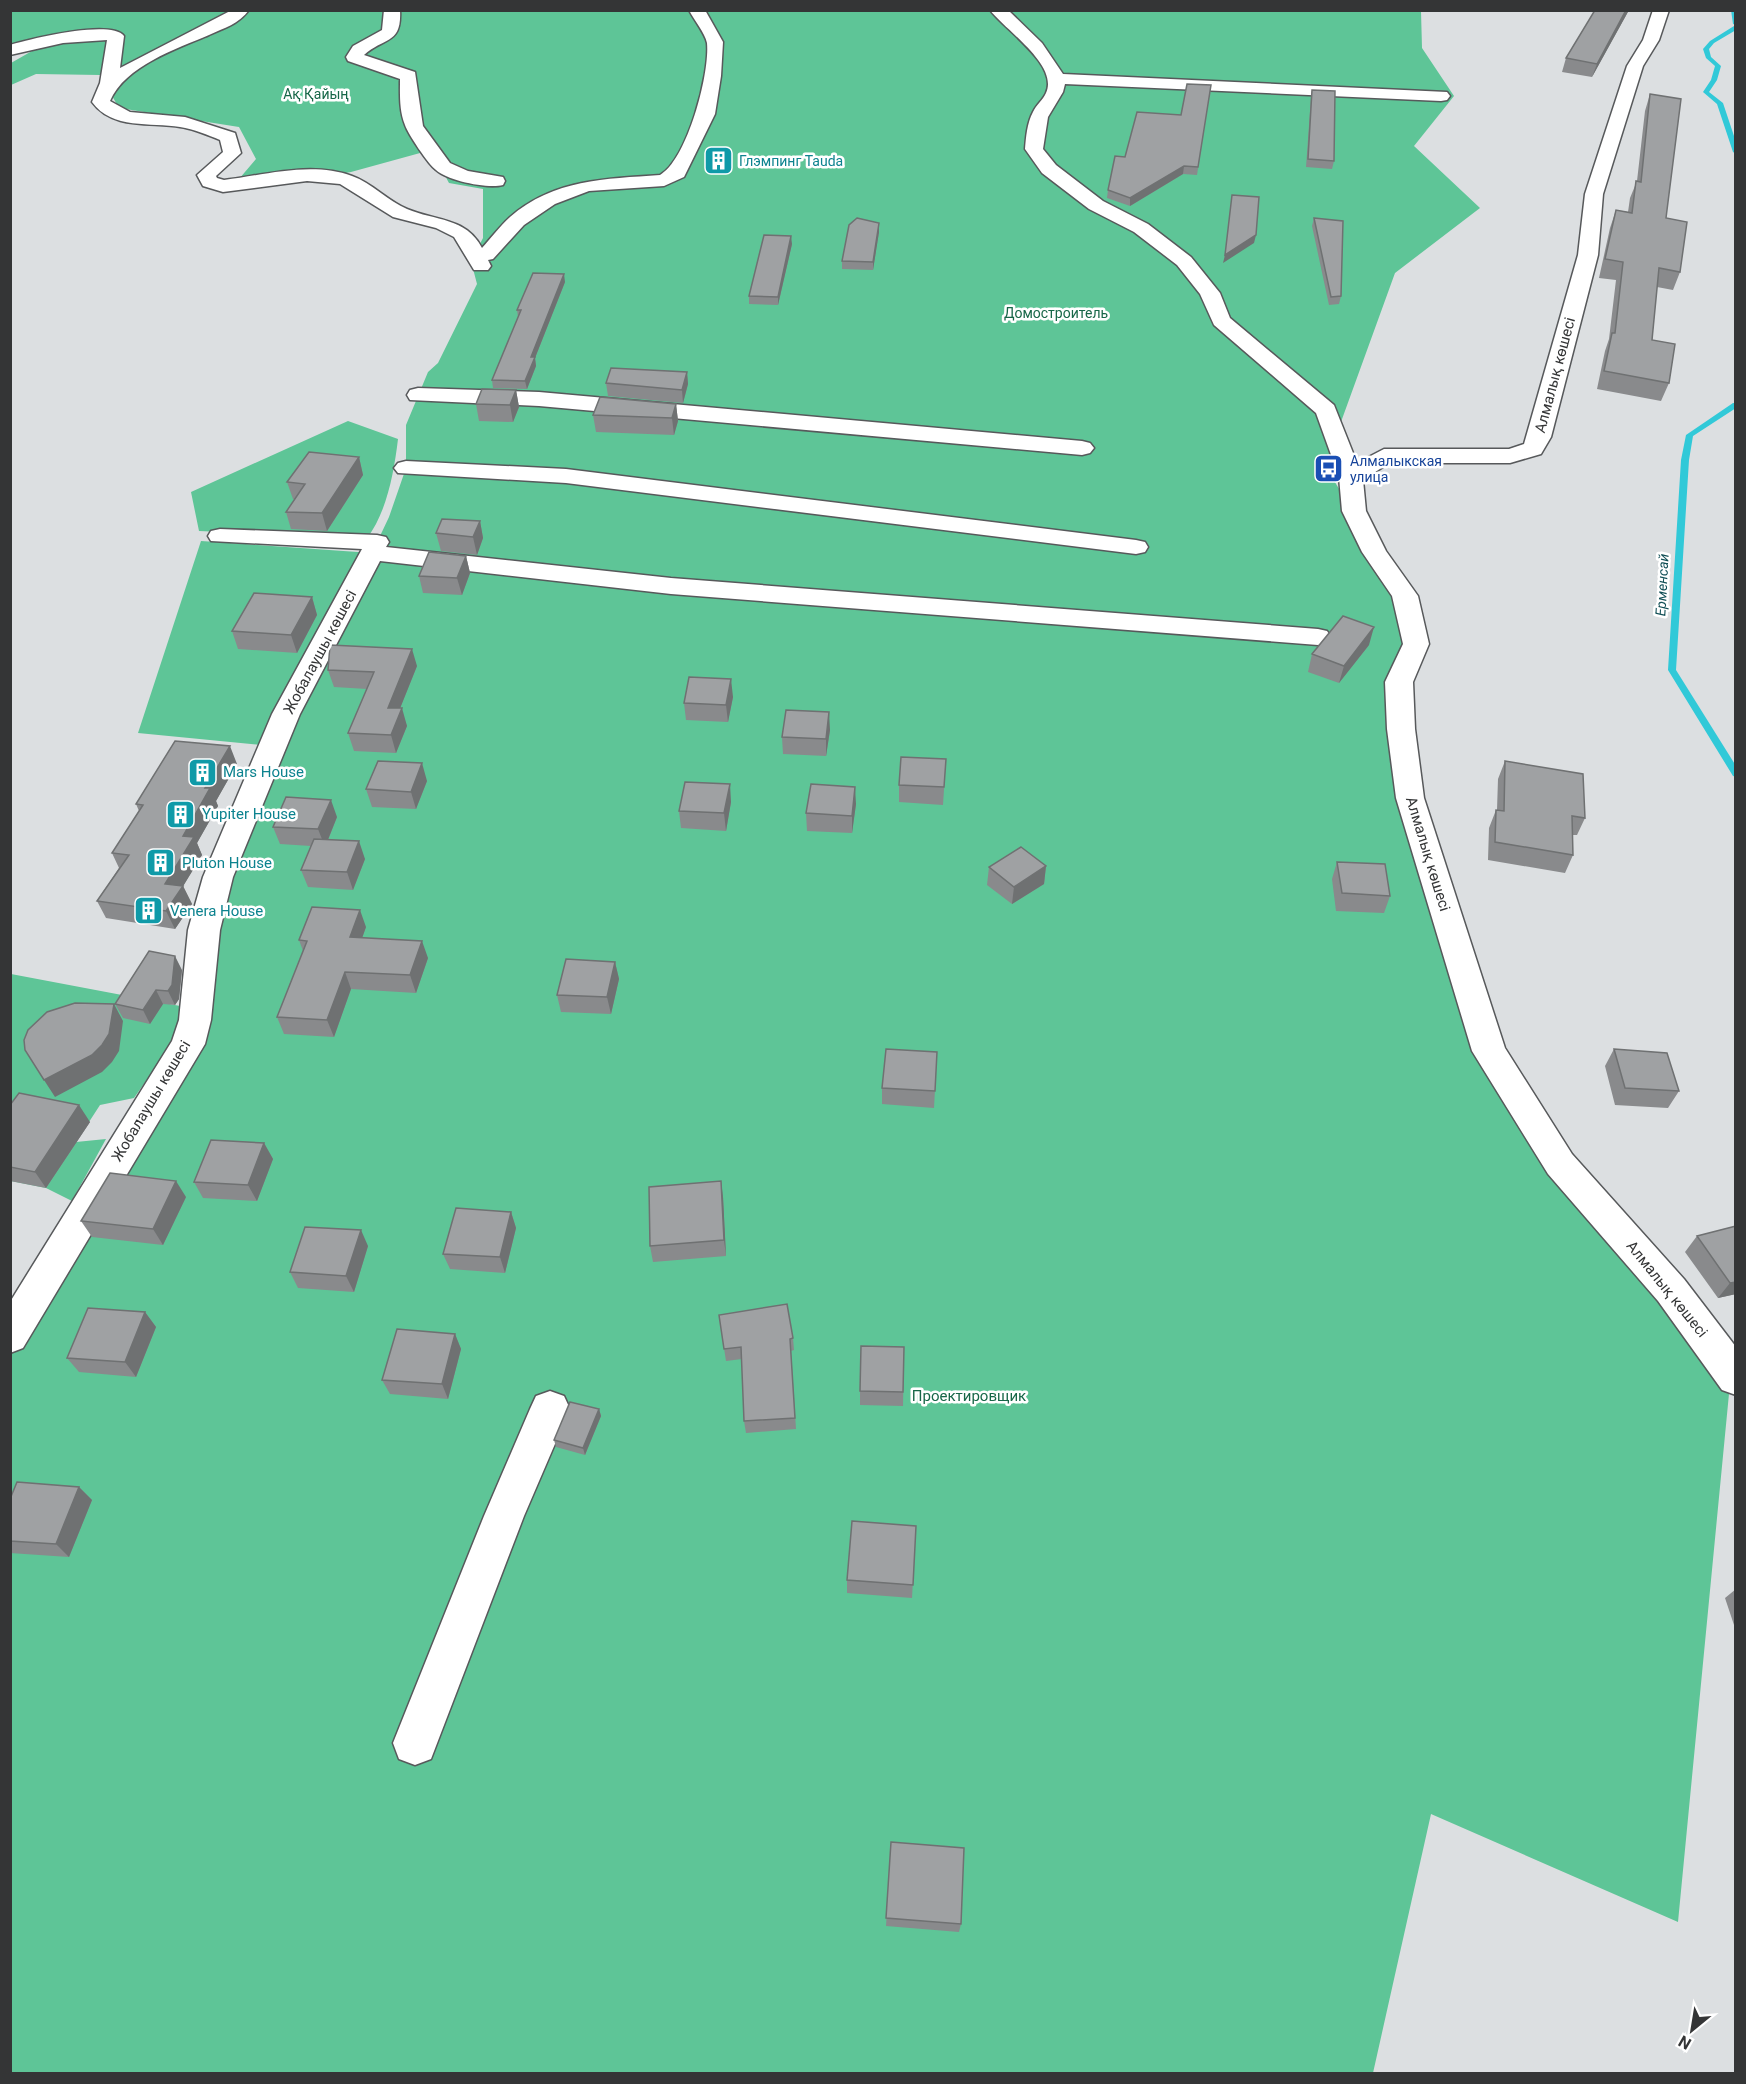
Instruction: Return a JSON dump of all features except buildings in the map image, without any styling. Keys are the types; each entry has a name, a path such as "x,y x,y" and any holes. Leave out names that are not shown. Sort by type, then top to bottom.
{"street":[{"path":"109,83 149,56 235,16 241,10"},
{"path":"392,10 394,25 390,32 359,50 354,57 409,76 409,105 414,126 443,167 464,176 496,180"},
{"path":"10,50 46,40 90,34 116,36 109,83 102,102 109,111 122,116 183,122 229,137 232,153 206,175 210,182 224,186 317,175 347,180 400,213 443,224 461,232 483,260 517,221 549,200 586,186 664,180 677,173 706,114 712,76 715,42 697,10"},
{"path":"998,10 1053,66 1058,80 1056,90 1041,113 1034,149 1049,169 1096,205 1141,228 1184,261 1210,293 1221,321 1264,360 1326,410 1351,477"},
{"name":"Алмалық көшесі","path":"1661,10 1652,40 1635,66 1594,194 1588,255 1539,437 1533,448 1510,456 1384,456 1351,477 1354,511 1374,552 1405,596 1416,644 1399,682 1401,729 1410,798 1489,1051 1560,1164 1671,1290 1736,1378"},
{"path":"1058,80 1442,96"},
{"path":"418,395 538,399 1082,448"},
{"path":"406,468 566,476 1136,548"},
{"path":"220,536 374,547 683,586 1318,637"},
{"name":"Жобалаушы көшесі","path":"10,1336 188,1044 195,1020 204,930 218,877 286,714 374,547"},
{"path":"415,1743 504,1516 550,1409"}],"green space":[{"name":"Проектировщик","path":"11,11 1421,11 1422,48 1454,96 1414,146 1480,208 1395,273 1325,466 1405,596 1401,729 1489,1051 1731,1373 1678,1922 1431,1814 1373,2073 11,2073 10,1306 195,1011 134,1098 100,1105 76,1142 106,1139 72,1201 46,1188 11,1181 11,974 196,1009 204,930 272,746 138,733 201,541 372,553 389,517 406,468 406,425 428,372 438,363 477,284 471,261 483,238 483,189 449,183 431,150 351,172 301,181 239,179 256,159 239,127 119,108 100,75 36,74 11,85 11,63 46,43 11,52"},
{"path":"348,421 398,439 385,504 367,538 199,531 191,492"}],"waterway":[{"name":"Ерменсай","path":"1733,10 1736,24"},
{"name":"Ерменсай","path":"1736,27 1712,42 1706,49 1709,58 1718,66 1714,80 1706,92 1720,103 1736,152"},
{"name":"Ерменсай","path":"1736,405 1690,435 1685,460 1672,670 1736,774"}],"place":[{"name":"Глэмпинг Tauda","path":"718,161"},
{"name":"Алмалыкская улица","path":"1329,469"},
{"name":"Mars House","path":"202,772"},
{"name":"Yupiter House","path":"181,814"},
{"name":"Pluton House","path":"161,863"},
{"name":"Venera House","path":"149,911"}],"park label":[{"name":"Ақ Қайың","path":"316,94"},
{"name":"Домостроитель","path":"1056,313"}]}
